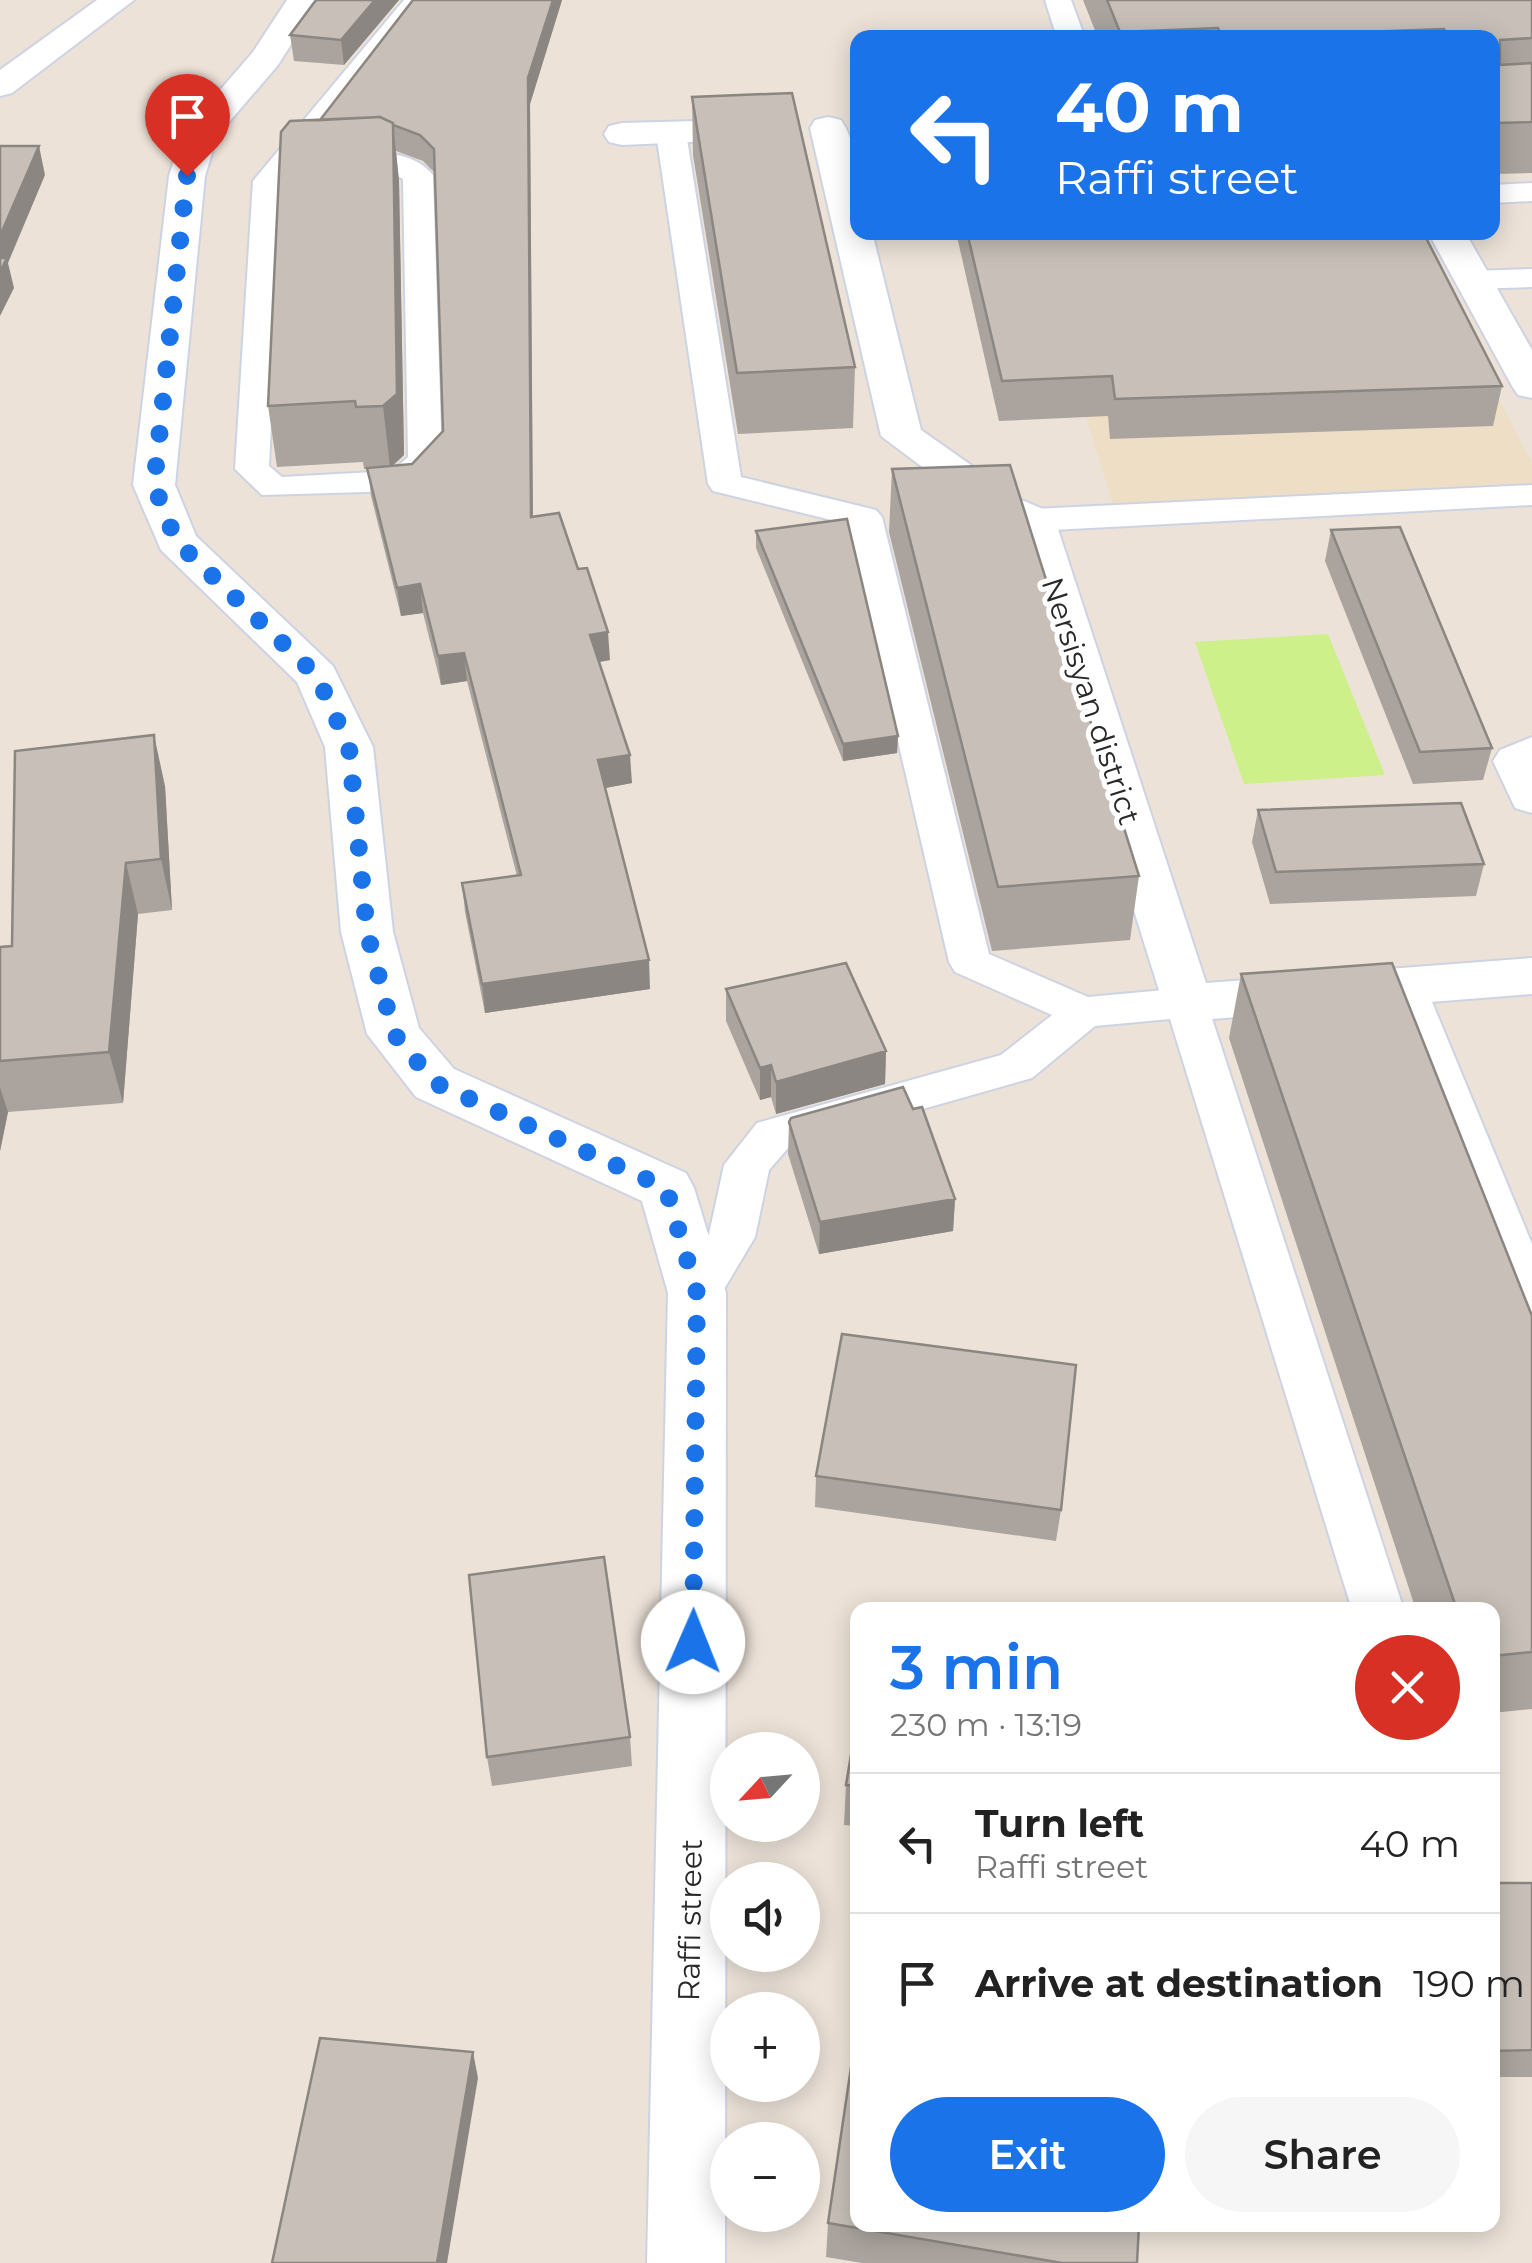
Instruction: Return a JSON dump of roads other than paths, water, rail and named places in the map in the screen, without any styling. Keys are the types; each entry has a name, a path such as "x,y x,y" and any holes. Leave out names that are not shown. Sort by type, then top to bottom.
{"street":[{"path":"0,86 118,0"},
{"name":"Raffi street","path":"304,0 266,58 200,134 187,176 154,485 176,541 317,676 349,747 367,932 394,1034 435,1083 666,1188 697,1293 686,2263"},
{"path":"622,134 843,127 850,164"},
{"path":"865,240 902,436 1019,514"},
{"path":"1450,240 1530,381"},
{"name":"Nersisyan district","path":"1019,514 1186,1003"},
{"path":"1532,752 1517,761 1532,797"},
{"path":"1186,1003 1532,976"}],"lane":[{"path":"281,167 392,162 418,175 424,458 402,481 274,488 252,469 268,181 418,0"},
{"path":"1058,0 1069,30"},
{"path":"672,132 726,484 881,516 970,962 1084,1012 1186,1003 1375,1602"},
{"path":"1500,194 1532,192"},
{"path":"1472,280 1532,278"},
{"path":"951,512 1019,514 1532,496"},
{"path":"1404,985 1532,1302"},
{"path":"697,1293 732,1237 747,1166 773,1136 1016,1067 1084,1012"}]}
